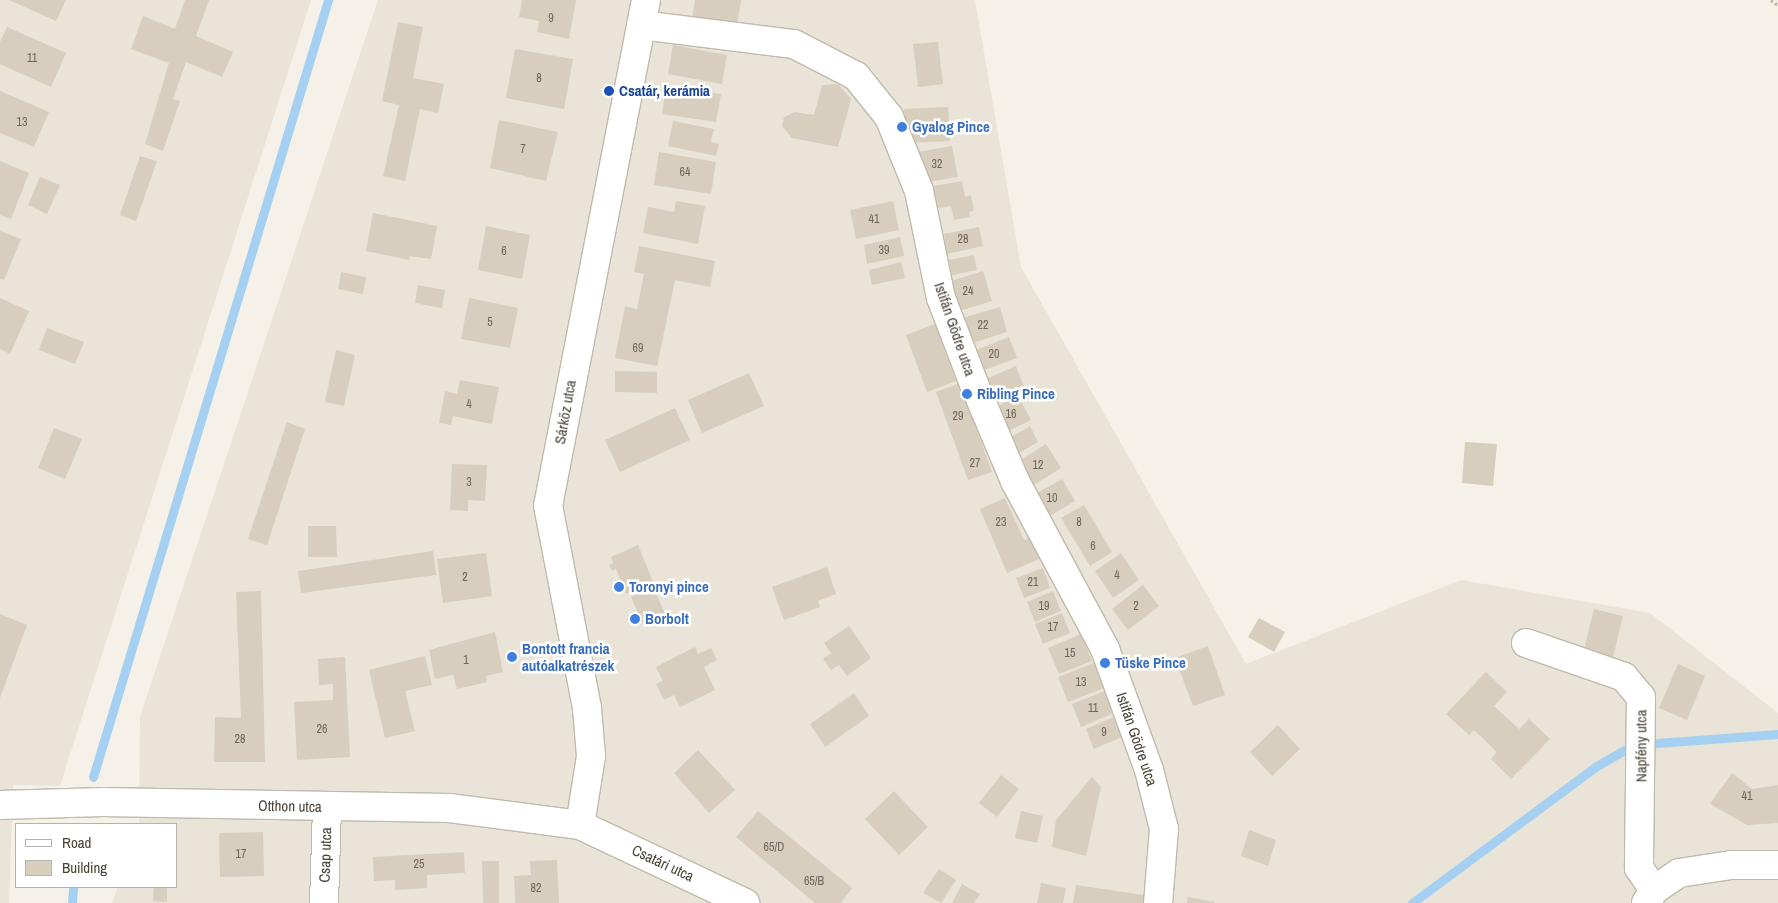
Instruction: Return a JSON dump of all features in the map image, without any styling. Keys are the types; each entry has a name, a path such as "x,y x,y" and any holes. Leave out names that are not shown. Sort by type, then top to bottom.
{"street":[{"name":"Sárköz utca","path":"580,825 591,756 587,708 548,506 643,13"},
{"name":"Istifán Gödre utca","path":"643,13 794,44 856,76 889,117 919,191 941,298 974,384 1015,481 1105,649 1149,770 1164,829 1158,903"},
{"name":"Napfény utca","path":"1526,643 1624,677 1641,697 1639,868 1650,897 1679,873 1730,864 1778,865"},
{"name":"Otthon utca","path":"0,805 104,802 449,808 580,825"},
{"name":"Csap utca","path":"324,903 327,807"},
{"name":"Csatári utca","path":"580,825 745,903"}],"path":[{"path":"1771,0 1778,5"}],"shaded area":[{"path":"0,0 311,0 60,786 13,785 9,903 0,903"},
{"path":"378,0 975,0 1021,267 1246,664 1461,580 1650,613 1778,713 1778,903 112,903 118,888 178,888 178,823 139,823 140,717"}],"building":[{"path":"9,0 66,0 56,21"},
{"path":"185,0 209,0 196,36 233,52 222,77 186,62 173,99 180,101 163,151 145,144 169,63 131,49 143,16 175,29"},
{"path":"522,0 576,0 569,39 537,32 539,21 519,17"},
{"path":"695,0 741,0 737,26 692,19"},
{"path":"398,22 423,27 413,78 444,84 438,113 420,109 405,181 383,176 399,105 382,101"},
{"path":"7,27 66,53 51,87 0,64 0,42"},
{"path":"938,42 943,84 918,87 913,44"},
{"path":"673,45 727,55 722,84 668,74"},
{"path":"515,49 573,59 564,109 506,98"},
{"path":"838,84 851,99 838,147 792,138 782,126 784,117 795,112 814,115 822,85"},
{"path":"666,86 721,94 716,122 662,114"},
{"path":"0,91 49,112 34,147 0,133"},
{"path":"948,107 950,141 906,143 904,109"},
{"path":"499,120 558,132 546,181 490,168"},
{"path":"673,121 714,129 711,142 719,144 716,156 668,146"},
{"path":"952,146 958,177 923,183 917,152"},
{"path":"659,152 716,162 711,194 654,185"},
{"path":"140,156 157,161 136,221 120,215"},
{"path":"0,161 29,173 11,219 0,215"},
{"path":"40,177 60,185 47,214 28,205"},
{"path":"962,181 965,197 971,195 974,211 969,212 970,217 954,220 951,206 927,210 923,188"},
{"path":"676,201 705,206 698,244 643,233 648,207 674,212"},
{"path":"893,201 899,230 856,239 850,210"},
{"path":"373,213 437,226 431,259 410,256 409,260 366,251"},
{"path":"486,226 530,235 522,279 478,270"},
{"path":"979,227 983,246 947,254 944,234"},
{"path":"0,231 21,239 4,280 0,279"},
{"path":"900,237 904,256 867,264 864,245"},
{"path":"639,246 715,261 710,287 675,280 657,366 615,358 625,306 637,309 644,274 634,272"},
{"path":"974,255 977,270 952,275 949,260"},
{"path":"901,262 905,278 872,285 869,270"},
{"path":"983,271 992,301 953,313 944,283"},
{"path":"341,272 366,277 363,294 338,289"},
{"path":"418,285 445,290 442,308 415,303"},
{"path":"0,298 29,311 10,354 0,349"},
{"path":"469,298 518,308 510,348 461,339"},
{"path":"1000,307 1007,332 966,345 959,319"},
{"path":"935,324 956,381 927,392 906,335"},
{"path":"47,328 84,342 75,364 39,350"},
{"path":"1009,337 1017,358 979,372 971,352"},
{"path":"336,350 355,355 344,406 325,402"},
{"path":"1016,366 1024,387 989,401 981,381"},
{"path":"615,371 657,372 657,393 615,392"},
{"path":"749,373 764,406 702,433 688,400"},
{"path":"460,380 499,387 492,424 453,416 451,425 439,423 445,391 457,394"},
{"path":"960,383 992,472 968,480 936,392"},
{"path":"1018,396 1031,420 1004,433 992,409"},
{"path":"675,408 690,440 620,472 605,440"},
{"path":"287,422 305,429 267,545 248,539"},
{"path":"1030,426 1038,442 1014,456 1006,440"},
{"path":"54,428 82,439 65,479 38,468"},
{"path":"1465,442 1497,444 1493,486 1462,483"},
{"path":"1046,444 1061,468 1029,488 1014,464"},
{"path":"452,464 487,465 485,501 468,500 468,511 450,510"},
{"path":"1062,479 1075,501 1043,520 1030,497"},
{"path":"1005,498 1024,540 1030,537 1039,559 1007,573 980,509"},
{"path":"1084,505 1112,552 1090,566 1061,518"},
{"path":"308,526 336,526 337,557 308,557"},
{"path":"638,545 653,582 626,594 616,569 612,571 609,565 613,563 611,557"},
{"path":"433,551 436,575 301,593 298,571"},
{"path":"486,553 492,596 443,603 437,559"},
{"path":"1121,553 1139,580 1113,598 1095,571"},
{"path":"827,567 836,594 818,601 820,607 784,620 772,587"},
{"path":"1043,568 1050,588 1024,598 1016,578"},
{"path":"1143,585 1159,606 1128,630 1112,609"},
{"path":"652,586 666,615 644,626 631,597"},
{"path":"261,591 265,762 214,762 215,717 241,718 236,592"},
{"path":"1053,591 1061,611 1035,622 1027,602"},
{"path":"1594,609 1623,616 1612,661 1583,654"},
{"path":"1062,613 1070,633 1043,644 1035,624"},
{"path":"0,614 27,625 0,698"},
{"path":"1259,618 1285,632 1274,652 1248,637"},
{"path":"849,626 871,658 847,676 839,665 831,670 823,659 831,653 824,643"},
{"path":"495,632 503,672 486,676 487,682 457,689 453,675 435,679 429,650"},
{"path":"1081,634 1092,661 1059,674 1048,648"},
{"path":"1208,646 1225,695 1193,706 1175,658"},
{"path":"695,647 698,654 711,648 717,660 704,667 715,690 680,707 674,695 664,700 656,684 663,681 656,667"},
{"path":"425,656 432,685 405,691 415,731 385,738 369,670"},
{"path":"345,657 350,757 297,760 294,702 333,700 333,684 319,685 318,659"},
{"path":"1094,663 1104,688 1068,702 1058,677"},
{"path":"1678,664 1705,676 1687,720 1659,708"},
{"path":"1486,672 1507,692 1494,706 1519,729 1529,719 1550,739 1511,779 1491,759 1497,752 1474,730 1469,735 1446,714"},
{"path":"1105,691 1114,713 1081,727 1072,704"},
{"path":"854,693 869,716 825,747 810,724"},
{"path":"1114,717 1122,737 1094,749 1086,729"},
{"path":"1278,725 1300,749 1272,776 1250,752"},
{"path":"698,750 735,790 709,813 674,773"},
{"path":"1732,773 1752,789 1778,785 1778,823 1747,825 1710,804"},
{"path":"1001,775 1019,789 997,817 979,803"},
{"path":"1092,777 1101,787 1086,856 1052,847 1056,820"},
{"path":"894,791 928,827 899,855 865,819"},
{"path":"758,811 852,888 841,903 815,903 736,837"},
{"path":"1021,811 1043,816 1037,843 1015,838"},
{"path":"1249,830 1276,840 1268,866 1241,856"},
{"path":"263,832 264,876 220,877 219,833"},
{"path":"464,852 465,873 427,875 427,888 395,890 395,880 374,881 373,857"},
{"path":"557,860 559,903 515,903 514,876 531,875 530,861"},
{"path":"482,861 499,861 499,903 483,903"},
{"path":"939,869 956,880 941,903 923,893"},
{"path":"1041,883 1066,888 1063,903 1037,903"},
{"path":"962,884 980,894 974,903 952,903"},
{"path":"1076,885 1144,895 1143,903 1073,903"},
{"path":"154,888 167,888 167,902 153,901"},
{"path":"1188,897 1215,902 1187,903"}],"waterway":[{"path":"93,777 328,0"},
{"path":"1657,743 1778,734"},
{"path":"1412,903 1595,767 1626,749"},
{"path":"72,903 73,888"}],"place":[{"name":"Csatár, kerámia","path":"609,91"},
{"name":"Gyalog Pince","path":"902,127"},
{"name":"Ribling Pince","path":"967,394"},
{"name":"Toronyi pince","path":"619,587"},
{"name":"Borbolt","path":"635,619"},
{"name":"Bontott francia autóalkatrészek","path":"512,657"},
{"name":"Tüske Pince","path":"1105,663"}]}
